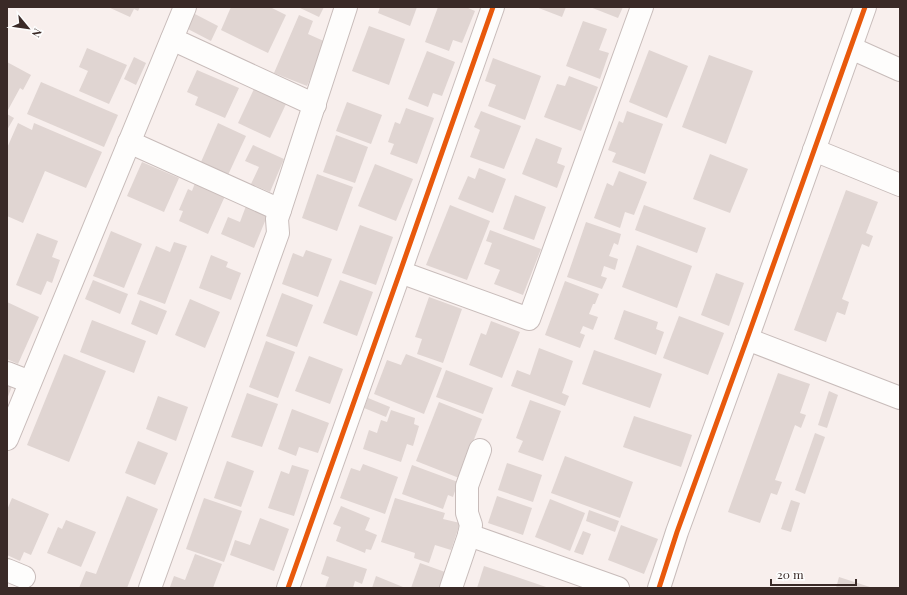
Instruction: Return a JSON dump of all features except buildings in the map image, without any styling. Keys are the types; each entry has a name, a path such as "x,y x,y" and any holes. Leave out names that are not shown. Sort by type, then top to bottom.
{"street":[{"path":"7,439 128,142 185,7"},
{"path":"150,588 278,233 277,219 346,7"},
{"path":"288,588 493,7"},
{"path":"400,272 529,319 642,7"},
{"path":"659,588 677,532 866,7"},
{"path":"172,39 315,105"},
{"path":"851,48 900,70"},
{"path":"128,142 280,210"},
{"path":"814,150 900,185"},
{"path":"747,339 900,398"},
{"path":"7,373 30,382"},
{"path":"451,588 469,535 471,525 467,513 466,486 480,450"},
{"path":"469,535 618,588"}],"cycle path":[{"path":"288,588 493,7"},
{"path":"659,588 677,532 865,7"}]}
